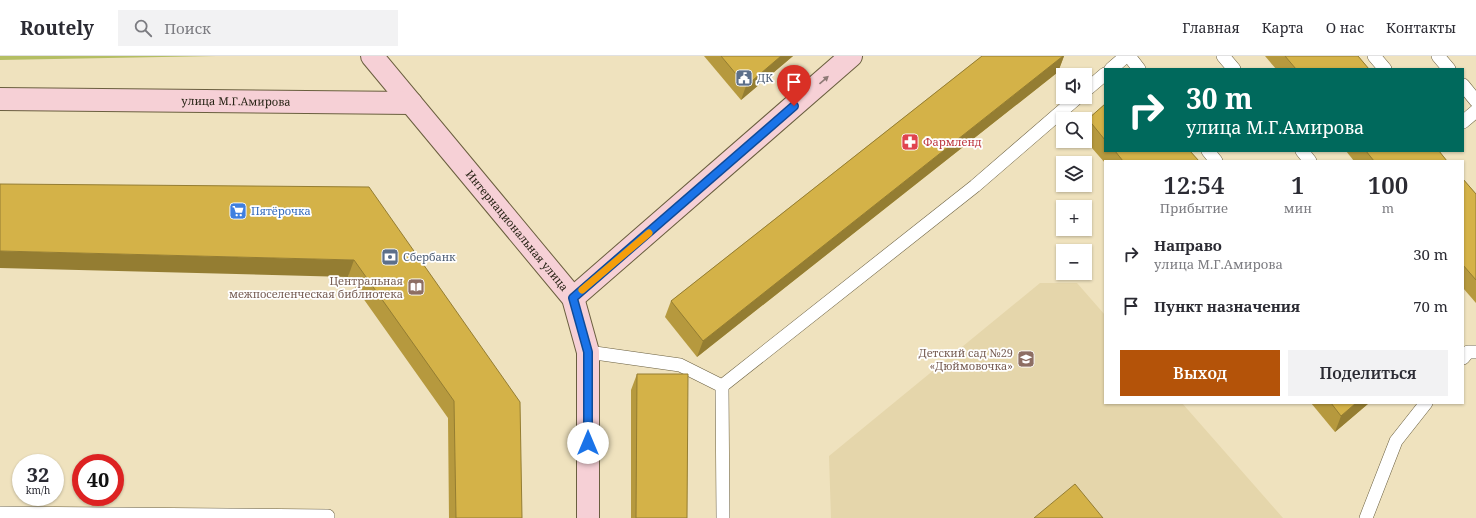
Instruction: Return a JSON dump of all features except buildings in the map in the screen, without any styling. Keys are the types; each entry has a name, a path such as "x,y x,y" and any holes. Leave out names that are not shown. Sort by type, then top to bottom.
{"street":[{"path":"372,56 411,103"},
{"path":"573,298 851,56"},
{"name":"улица М.Г.Амирова","path":"0,98 411,103"},
{"name":"Интернациональная улица","path":"411,103 573,298 588,352 588,518"}],"lane":[{"path":"1112,68 1127,56 1139,68"},
{"path":"1223,56 1233,68"},
{"path":"1374,56 1384,68"},
{"path":"1438,56 1448,68"},
{"path":"1092,85 1104,75"},
{"path":"1464,86 1476,101"},
{"path":"722,386 975,186 1070,104"},
{"path":"1464,121 1476,111"},
{"path":"1209,152 1215,160"},
{"path":"1303,152 1309,160"},
{"path":"588,352 680,365 722,386"},
{"path":"722,386 723,518"},
{"path":"1366,518 1396,441 1421,405"},
{"path":"0,514 328,516 328,518"}],"shaded area":[{"name":"Детский сад №29 «Дюймовочка»","path":"1040,283 1077,283 1104,314 1104,404 1183,404 1283,518 831,518 829,456"}],"green space":[{"path":"0,56 216,56 0,60"}],"slow traffic":[{"path":"582,290 649,233"}],"place":[{"name":"ДК","path":"744,78"},
{"name":"Фармленд","path":"910,142"},
{"name":"Пятёрочка","path":"238,211"},
{"name":"Сбербанк","path":"390,257"},
{"name":"Центральная межпоселенческая библиотека","path":"416,287"},
{"name":"Детский сад №29 «Дюймовочка»","path":"1026,359"}],"route":[{"path":"588,443 588,352 573,298 794,106"}]}
